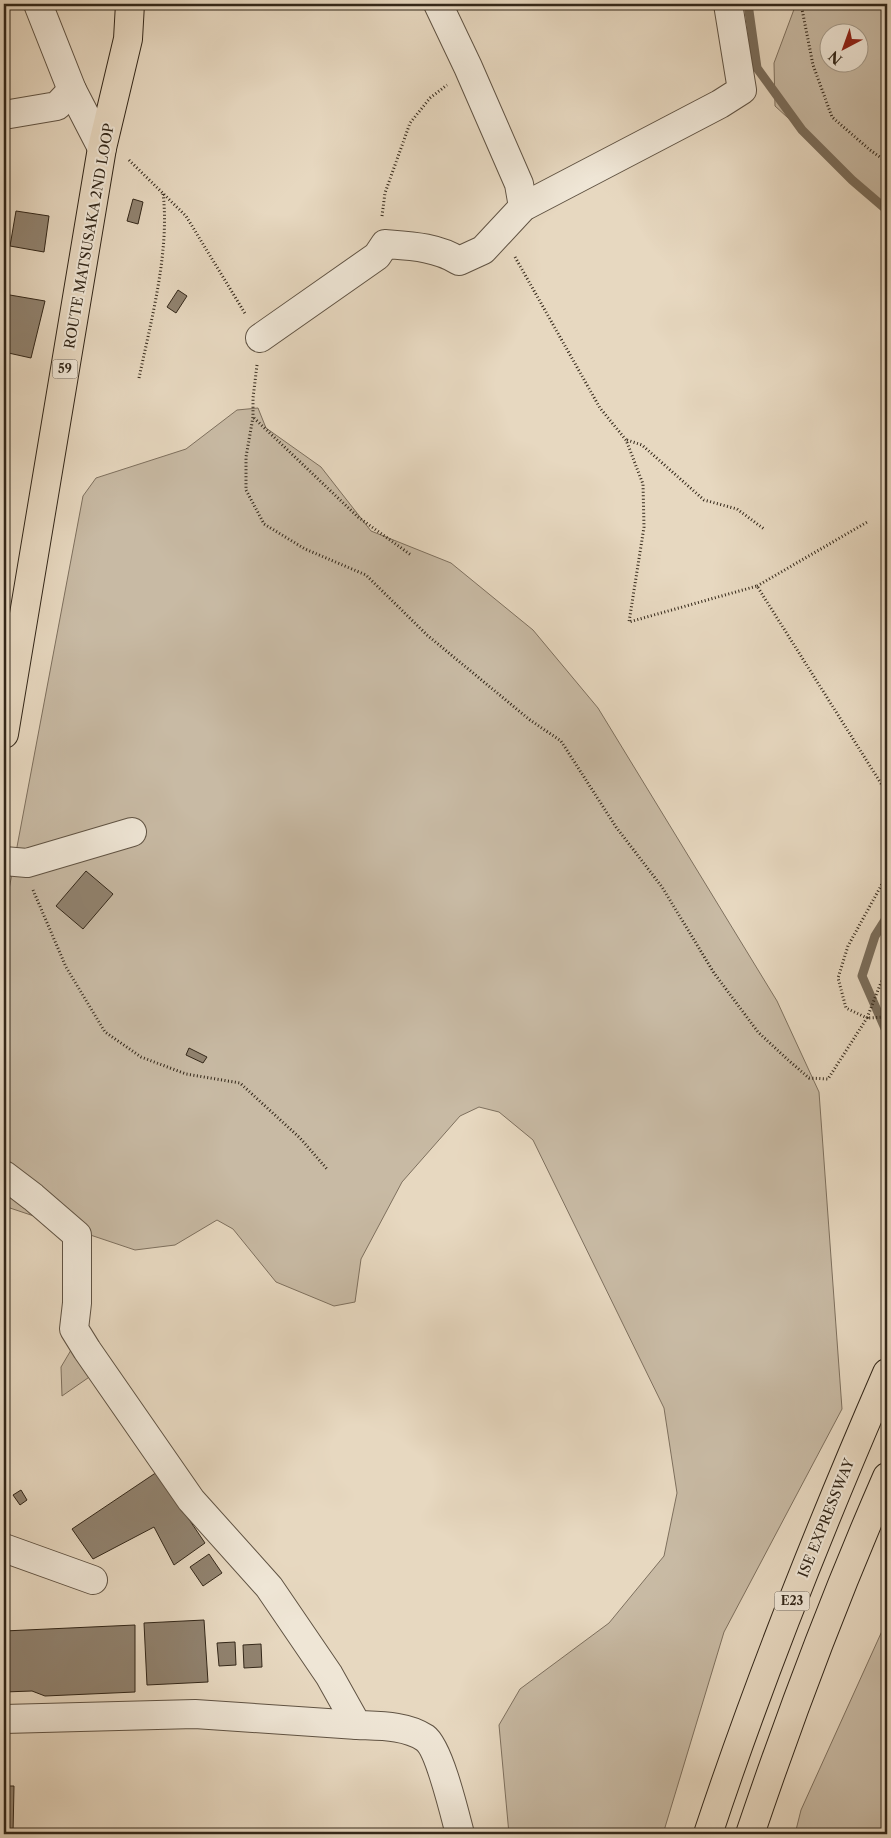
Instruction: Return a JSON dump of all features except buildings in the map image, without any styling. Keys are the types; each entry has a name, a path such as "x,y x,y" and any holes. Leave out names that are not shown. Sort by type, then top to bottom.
{"main road":[{"name":"ROUTE MATSUSAKA 2ND LOOP","path":"5,725 102,148 128,39 130,4"},
{"name":"ISE EXPRESSWAY","path":"708,1834 739,1739 785,1618 832,1500 887,1373"},
{"path":"750,1834 820,1641 887,1478"}],"street":[{"path":"38,4 72,90 102,148"},
{"path":"438,4 468,67 519,184 523,207"},
{"path":"260,338 378,256 385,244 420,247 448,254 459,261 483,250 523,207 720,104 742,90 728,4"},
{"path":"4,115 57,106 72,90"},
{"path":"15,862 132,832"},
{"path":"4,1174 77,1235 77,1303 74,1328 87,1350 191,1500 269,1587 329,1675 357,1725"},
{"path":"4,1548 93,1580"},
{"path":"4,1719 195,1714 400,1728 426,1738 438,1759 460,1834"}],"path":[{"path":"801,4 814,66 832,117 887,162"},
{"path":"385,244 378,241 385,193 410,123 430,98 468,67"},
{"path":"102,148 130,161 186,216 260,338 253,398 253,417 246,457 246,490 264,524 305,549 366,575 427,635 530,720 561,741 616,826 662,887 714,974 758,1032 809,1078 828,1079 867,1018 887,972"},
{"path":"139,378 157,291 166,215 163,193"},
{"path":"501,232 600,408 626,440 643,484 644,527 630,622 757,586 869,521"},
{"path":"253,417 358,517 410,555"},
{"path":"626,440 642,445 704,500 737,509 764,529"},
{"path":"757,586 887,793"},
{"path":"15,862 29,881 66,967 105,1032 141,1057 177,1071 240,1083 300,1138 327,1169"},
{"path":"887,875 848,946 838,978 846,1008 867,1018 887,1017"}],"shaded area":[{"path":"796,4 887,4 887,209 775,106 774,63"},
{"path":"258,408 266,428 321,467 371,531 451,563 533,630 598,708 777,1001 819,1092 842,1409 724,1632 663,1834 509,1834 499,1725 520,1689 609,1623 664,1556 677,1493 664,1408 533,1140 499,1112 479,1107 460,1116 402,1182 361,1259 355,1302 334,1306 276,1282 233,1229 217,1220 175,1245 135,1250 10,1208 4,1203 4,916 83,496 96,478 186,449 237,410"},
{"path":"84,1328 108,1364 62,1396 61,1367"},
{"path":"887,1620 887,1834 795,1834 801,1810"}],"waterway":[{"path":"748,4 757,68 802,130 852,180 887,210"},
{"path":"887,917 875,936 862,976 887,1033"}]}
